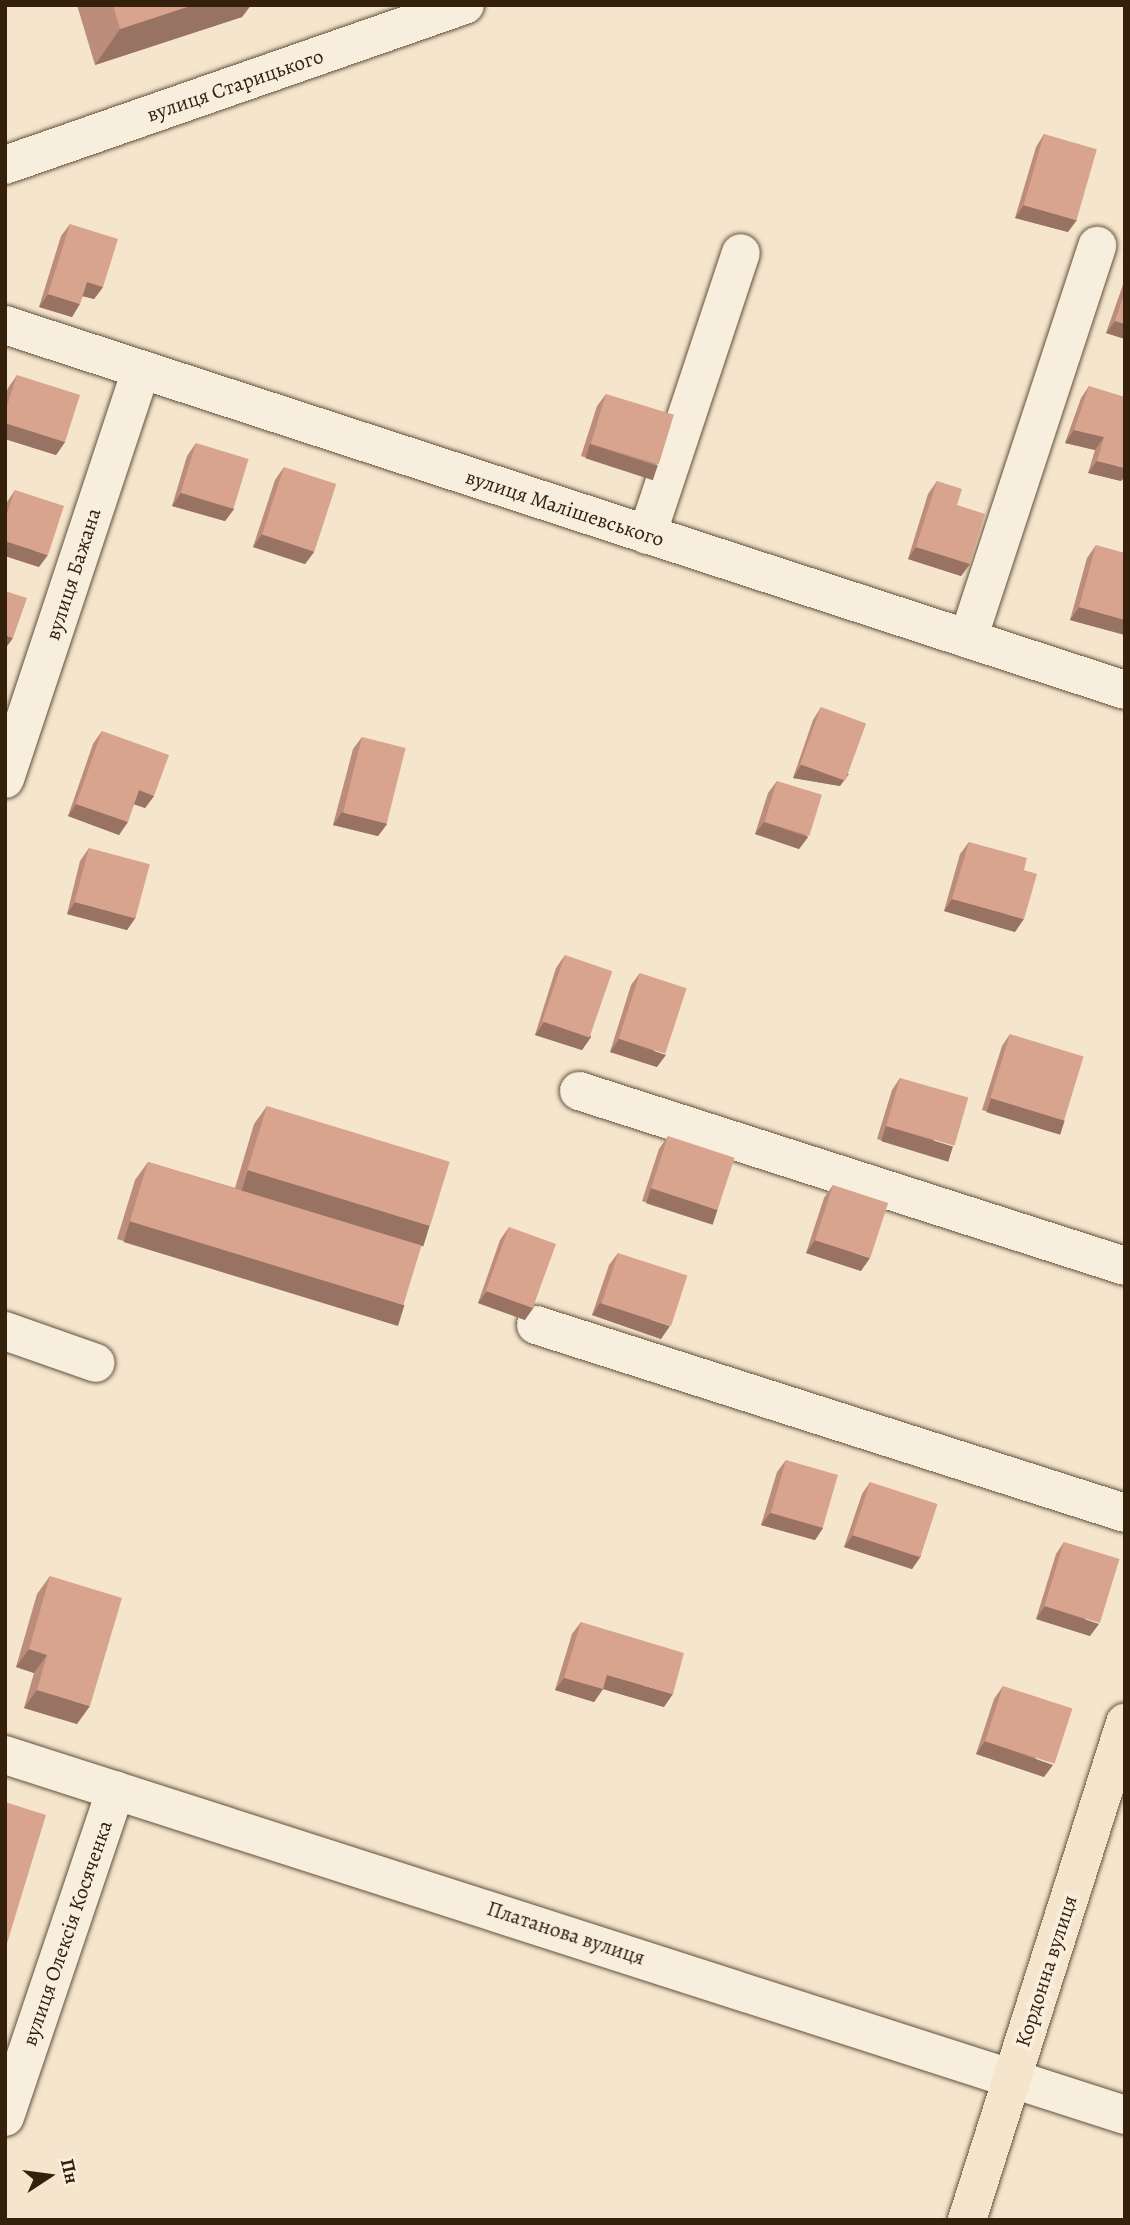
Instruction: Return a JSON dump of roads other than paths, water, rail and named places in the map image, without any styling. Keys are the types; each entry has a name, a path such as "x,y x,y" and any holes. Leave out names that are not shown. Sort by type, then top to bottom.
{"main road":[{"name":"Кордонна вулиця","path":"967,2220 1125,1723"}],"street":[{"name":"вулиця Старицького","path":"5,165 445,9"},
{"path":"968,639 1097,246"},
{"path":"647,534 741,253"},
{"name":"вулиця Малішевського","path":"5,326 1125,690"},
{"name":"вулиця Бажана","path":"5,779 141,370"},
{"path":"579,1091 1125,1266"},
{"path":"536,1325 1125,1513"},
{"path":"5,1331 96,1363"},
{"name":"Платанова вулиця","path":"5,1755 1125,2115"},
{"name":"вулиця Олексія Косяченка","path":"5,2117 116,1790"}]}
